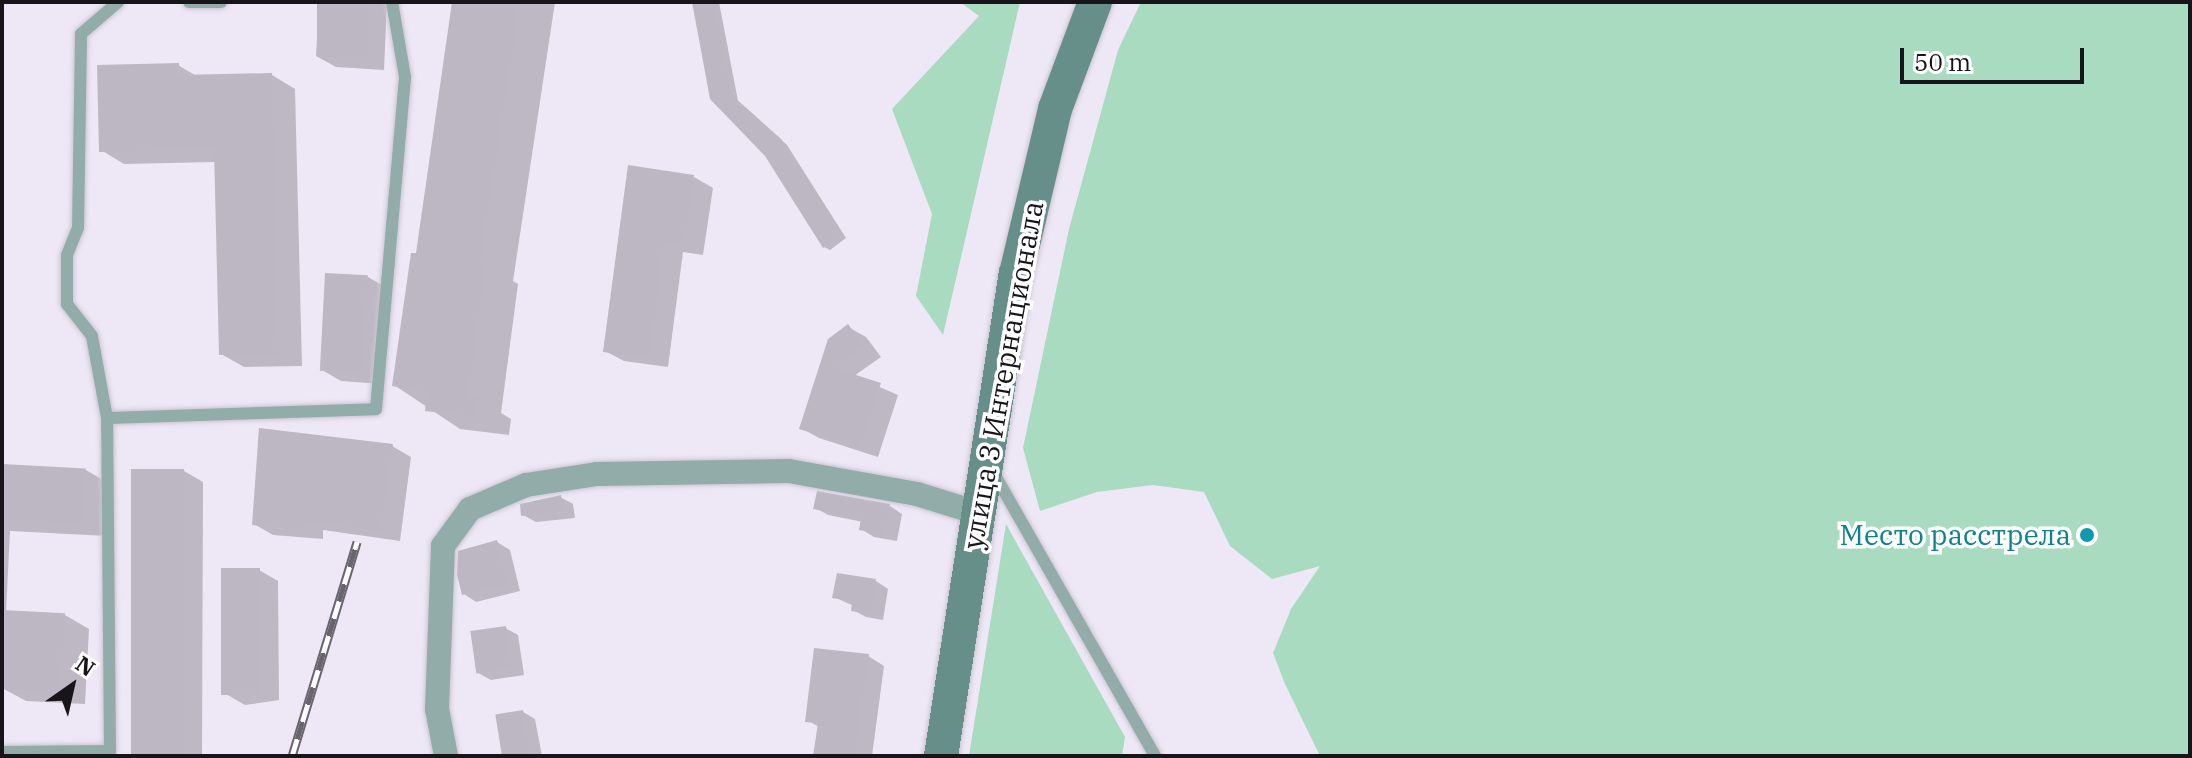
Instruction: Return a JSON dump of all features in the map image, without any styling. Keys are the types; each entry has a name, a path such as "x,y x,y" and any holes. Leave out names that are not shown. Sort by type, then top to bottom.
{"main road":[{"name":"улица 3 Интернационала","path":"941,756 1016,274 1055,109 1095,2"}],"street":[{"path":"446,756 437,709 443,546 470,509 526,485 597,474 789,471 917,494 978,513"}],"lane":[{"path":"2,756 3,752 110,751 107,418 92,336 67,304 67,255 78,228 81,34 118,2"},
{"path":"189,2 221,2"},
{"path":"107,418 376,409 405,77 392,2"},
{"path":"986,460 1155,756"}],"green space":[{"path":"960,2 1020,2 943,335 916,296 932,214 892,109 979,16"},
{"path":"1141,2 2190,2 2190,756 1320,756 1273,653 1291,609 1320,566 1272,579 1230,546 1204,492 1153,485 1097,492 1040,511 1023,448 1069,229 1118,50"},
{"path":"1006,524 1125,737 1122,756 969,756"}],"building":[{"path":"317,2 368,2 368,57 317,57"},
{"path":"452,2 520,2 480,262 486,263 468,397 479,398 477,417 425,411 427,392 392,386 411,253 416,253"},
{"path":"692,2 714,2 733,96 781,139 842,234 823,248 765,156 710,99"},
{"path":"179,63 179,75 272,73 279,354 219,355 214,149 99,152 97,65"},
{"path":"628,165 694,175 684,245 664,242 650,357 603,352"},
{"path":"325,273 368,275 363,373 320,371"},
{"path":"848,324 864,346 834,368 881,383 860,448 799,429 828,339"},
{"path":"259,428 393,444 381,531 305,521 304,529 252,525"},
{"path":"2,464 86,468 83,523 2,519"},
{"path":"131,469 184,469 184,756 131,756"},
{"path":"817,491 890,504 885,535 859,530 861,518 813,509"},
{"path":"561,495 563,511 521,516 520,504"},
{"path":"497,540 508,584 462,595 457,575 458,551"},
{"path":"221,568 260,568 260,695 221,695"},
{"path":"837,573 876,579 871,614 851,611 852,601 832,598"},
{"path":"3,610 65,613 61,691 2,688"},
{"path":"506,626 512,669 476,674 470,631"},
{"path":"814,648 869,654 854,756 813,756 818,723 805,722"},
{"path":"523,710 530,753 502,756 495,714"}],"railway":[{"path":"292,756 357,542"}],"place":[{"name":"Место расстрела","path":"2087,535"}]}
